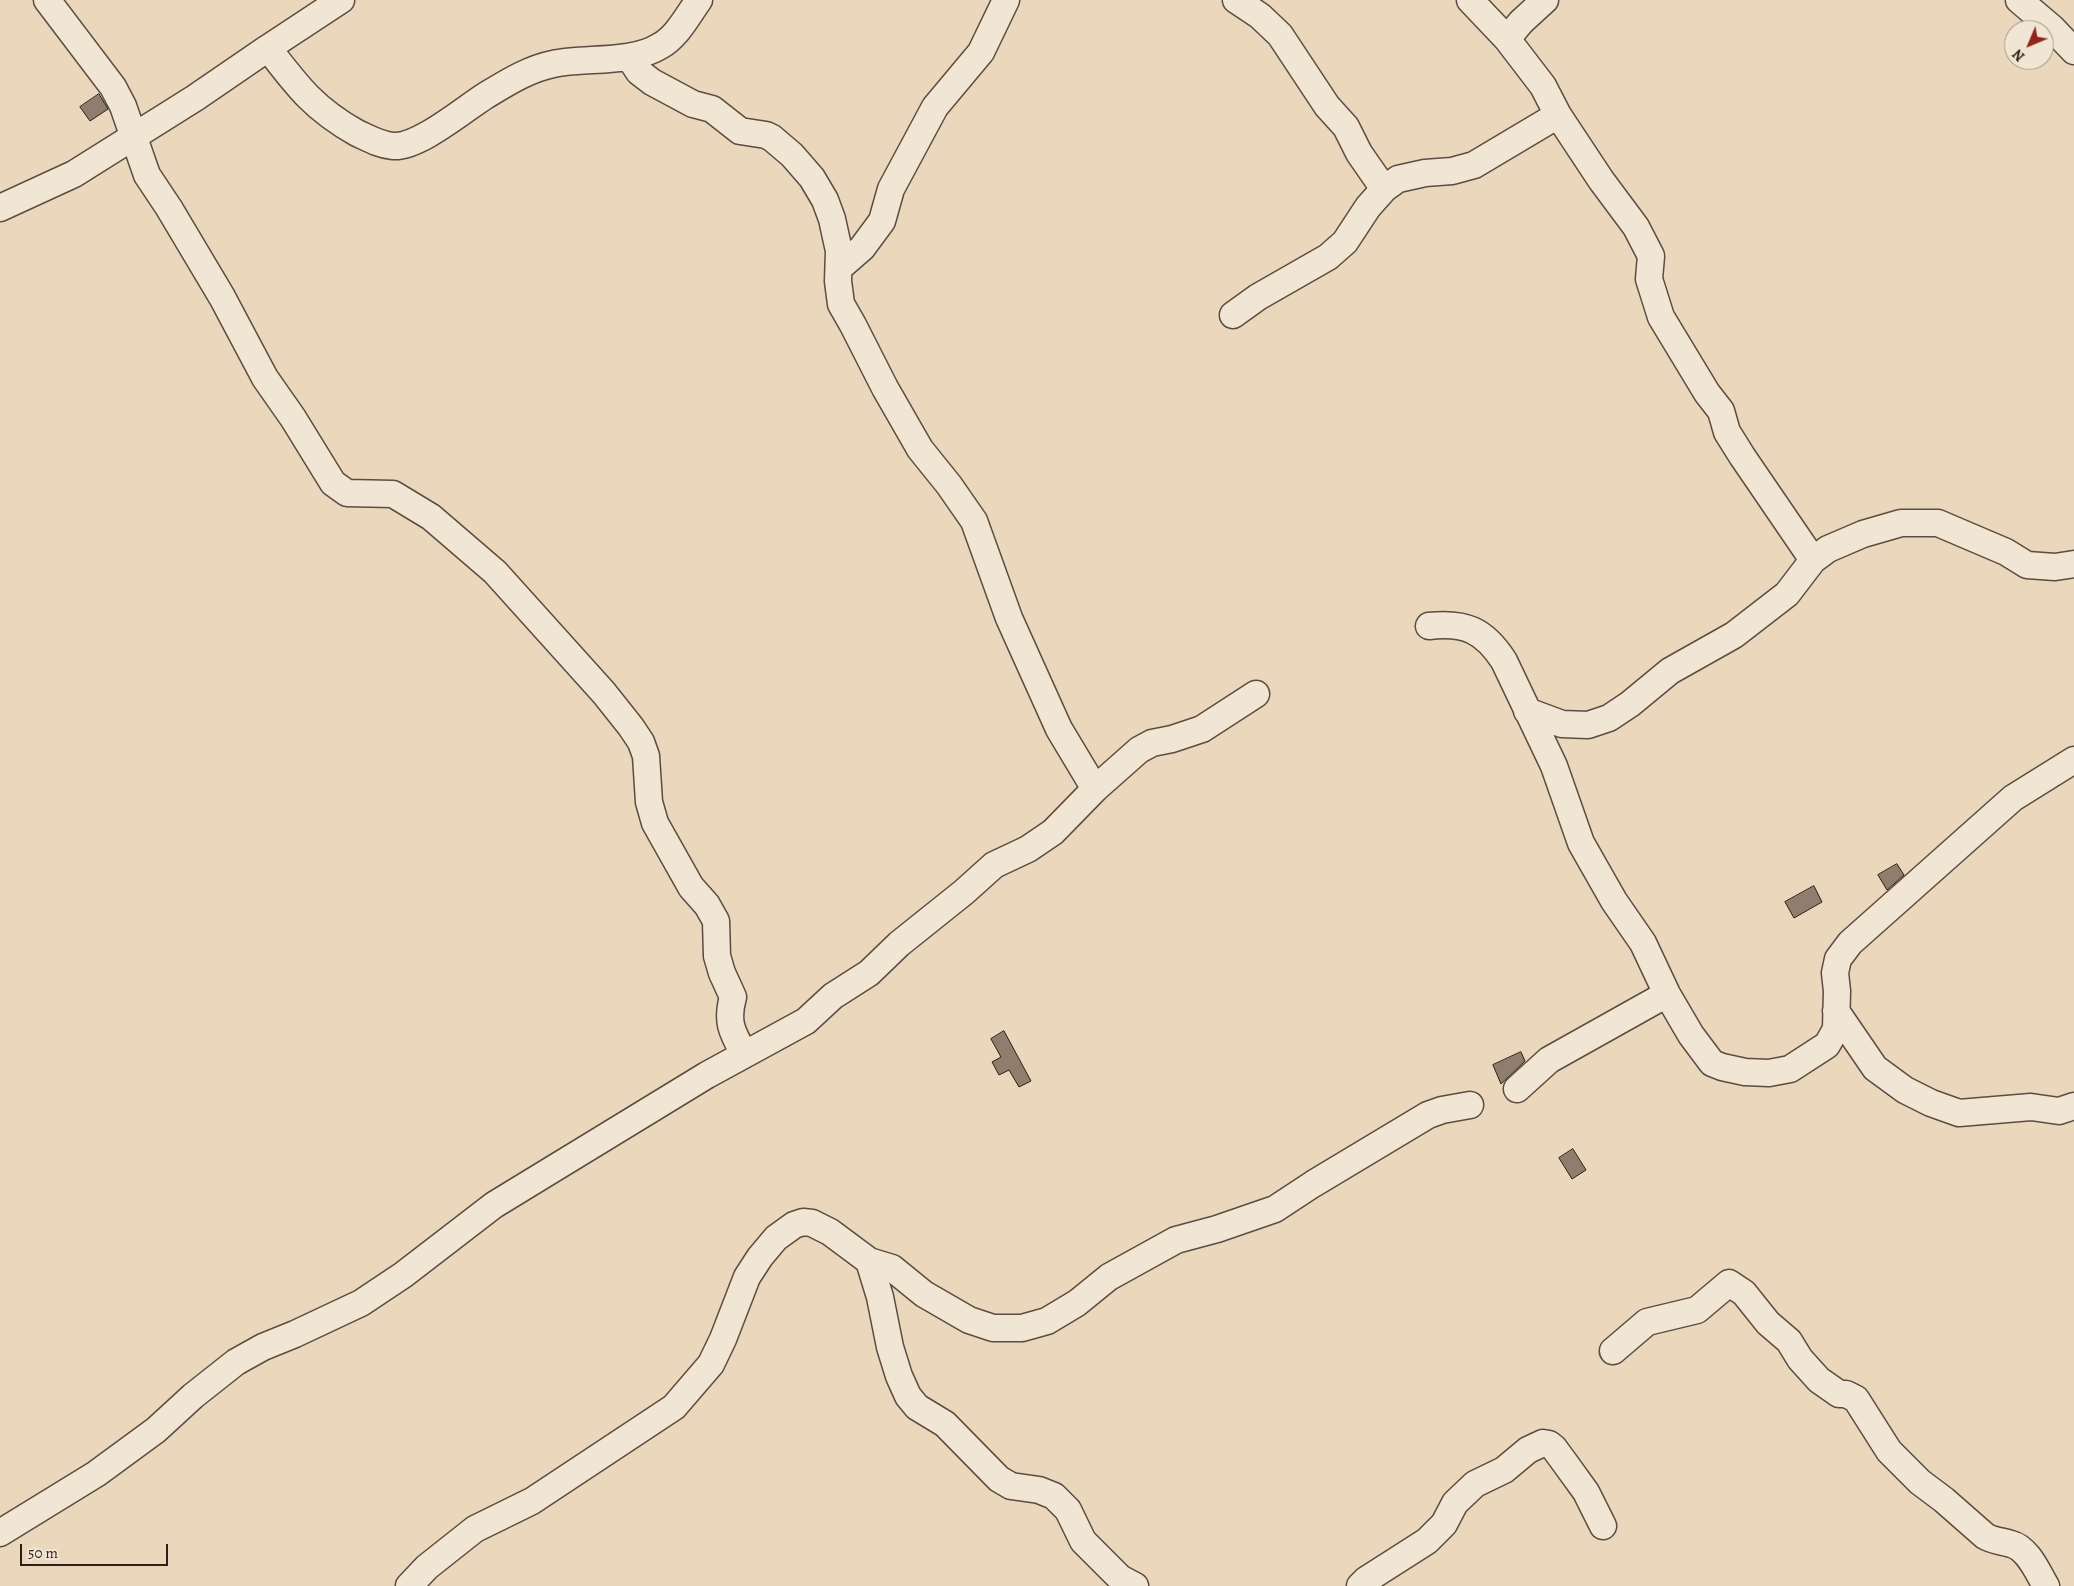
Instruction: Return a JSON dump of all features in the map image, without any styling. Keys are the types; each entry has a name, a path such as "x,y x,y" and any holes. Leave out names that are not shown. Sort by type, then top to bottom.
{"street":[{"path":"48,0 113,87 123,106 147,175 222,297 265,378 294,418 333,483 347,493 393,494 431,517 495,572 604,693 641,742 646,756 649,802 655,823 691,887 707,905 716,921 717,956 722,973 733,997 729,1012 732,1031 744,1054"},
{"path":"0,208 74,174 195,98 341,0"},
{"path":"268,48 301,91 333,119 366,137 393,146 406,144 428,134 514,79 551,64 629,57 660,47 673,36 699,0"},
{"path":"839,268 862,248 882,221 891,189 935,107 981,52 1006,0"},
{"path":"1236,0 1260,16 1280,35 1327,106 1346,127 1359,154 1384,189"},
{"path":"1470,0 1507,39 1543,86 1558,115 1601,180 1636,227 1651,256 1649,279 1661,317 1707,393 1721,411 1727,432 1742,456 1813,560"},
{"path":"1507,39 1521,22 1545,0"},
{"path":"2019,0 2052,28 2074,51"},
{"path":"629,57 639,72 652,82 694,104 712,109 740,131 766,135 772,138 792,155 812,178 825,200 832,219 839,251 838,290 841,304 854,325 885,388 920,449 949,485 974,522 1009,618 1059,729 1095,788"},
{"path":"1233,315 1258,297 1328,257 1345,242 1368,207 1384,189 1398,179 1474,166 1558,115"},
{"path":"1527,711 1562,724 1588,725 1608,718 1630,704 1670,671 1734,635 1787,594 1813,560 1828,549 1863,534 1901,523 1938,523 2006,552 2027,565 2055,568 2074,564"},
{"path":"1429,626 1450,624 1466,626 1495,647 1504,661 1554,766 1581,844 1614,902 1643,943 1667,994 1691,1035 1712,1063 1745,1072 1769,1073 1790,1069 1827,1045 1836,1029 1835,972 1838,959 1850,943 2013,798 2074,760"},
{"path":"0,1533 96,1474 156,1430 193,1396 236,1362 263,1347 361,1303 396,1280 494,1205 744,1054 806,1022 833,996 868,973 899,944 964,892 994,865 1028,849 1053,832 1095,788 1139,750 1152,743 1172,739 1202,729 1256,694"},
{"path":"1517,1089 1549,1060 1667,994"},
{"path":"1836,1011 1875,1068 1905,1090 1931,1102 1959,1113 2031,1107 2059,1111 2074,1106"},
{"path":"419,1582 475,1529 532,1501 674,1407 711,1364 723,1339 747,1277 760,1257 776,1238 794,1225 803,1222 812,1223 830,1232 869,1261 892,1268 924,1294 969,1320 993,1328 1022,1328 1047,1321 1077,1303 1109,1277 1176,1240 1217,1229 1275,1209 1428,1115 1442,1110 1470,1105"},
{"path":"869,1261 899,1376 917,1407 945,1424 999,1479 1011,1486 1038,1490 1054,1496 1068,1510 1083,1541 1120,1578 1135,1586"},
{"path":"1613,1352 1648,1322 1697,1310 1729,1284 1737,1286 1768,1323 1789,1342 1800,1359 1819,1380 1839,1394 1846,1394 1856,1399 1889,1451 1920,1482 1951,1505 1990,1540 2014,1544 2030,1560 2046,1586"},
{"path":"1360,1586 1366,1580 1427,1542 1444,1524 1455,1502 1475,1484 1504,1470 1528,1450 1542,1443 1549,1444 1554,1448 1586,1492 1603,1526"}],"building":[{"path":"99,94 108,109 90,121 80,107"},
{"path":"1897,864 1904,875 1887,890 1878,875"},
{"path":"1814,886 1822,902 1794,918 1785,902"},
{"path":"1004,1031 1031,1081 1019,1087 1009,1070 999,1075 992,1062 1001,1057 991,1039"},
{"path":"1521,1052 1525,1061 1501,1084 1493,1065"},
{"path":"1573,1149 1586,1170 1572,1179 1559,1158"}]}
